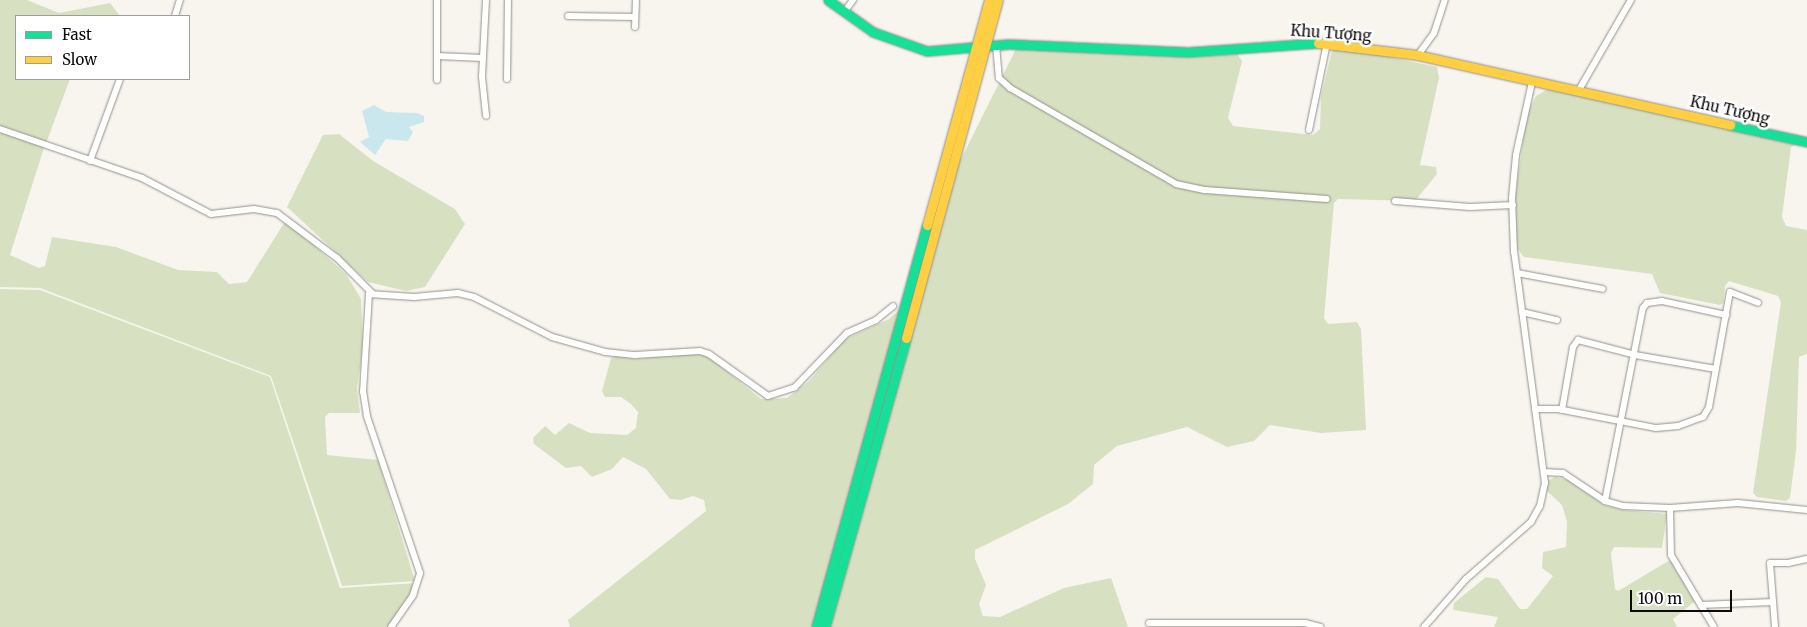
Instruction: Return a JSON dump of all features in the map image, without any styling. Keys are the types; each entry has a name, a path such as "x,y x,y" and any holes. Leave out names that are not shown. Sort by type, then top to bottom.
{"main road":[{"name":"Khu Tượng","path":"828,0 873,32 927,51 992,45 1188,52 1257,44 1327,43 1418,55 1807,142"},
{"path":"816,627 978,46 989,0"},
{"path":"825,627 992,45 998,0"}],"street":[{"path":"175,15 180,0"},
{"path":"437,0 437,80"},
{"path":"486,0 483,58 486,116"},
{"path":"507,79 508,0"},
{"path":"635,27 636,0"},
{"path":"845,11 853,0"},
{"path":"1418,55 1434,33 1445,0"},
{"path":"1579,90 1631,0"},
{"path":"568,16 635,17"},
{"path":"1309,130 1327,43"},
{"path":"992,45 999,78 1010,88 1176,184 1204,190 1327,199"},
{"path":"437,56 483,58"},
{"path":"90,161 120,80"},
{"path":"1424,627 1466,580 1531,522 1540,506 1544,472 1517,273 1513,205 1516,154 1532,82"},
{"path":"0,129 142,178 211,214 254,209 278,212 337,258 374,294"},
{"path":"1395,201 1470,207 1513,205"},
{"path":"1517,273 1603,289"},
{"path":"1535,409 1562,410 1666,428 1703,417 1709,407 1726,315 1733,290 1758,303"},
{"path":"391,627 413,595 420,573 367,416 363,392 368,296 374,294 414,297 458,293 474,297 552,337 605,352 635,355 700,351 709,354 768,396 795,387 847,333 876,320 893,306"},
{"path":"1605,501 1647,303 1662,301 1726,315"},
{"path":"1522,312 1557,320"},
{"path":"1562,410 1575,342 1716,370"},
{"path":"1544,472 1563,473 1605,501 1632,507 1670,508 1738,503 1807,510"},
{"path":"1670,508 1671,555 1714,627"},
{"path":"1775,627 1770,562 1788,563 1807,559"},
{"path":"1701,605 1772,602"},
{"path":"1149,623 1305,623 1321,627"}],"green space":[{"path":"0,0 27,0 59,13 110,3 119,15 15,15 15,80 70,80 42,154 10,255 39,268 45,266 52,237 116,247 178,270 217,272 229,284 247,282 286,220 346,274 361,299 363,347 357,388 360,413 329,413 325,417 327,455 378,460 415,581 342,586 271,376 40,288 0,287"},
{"path":"1026,47 1189,57 1237,54 1242,61 1228,118 1233,126 1313,135 1320,129 1321,96 1332,51 1340,47 1437,67 1439,78 1420,165 1436,167 1437,174 1415,201 1338,199 1334,203 1324,318 1328,324 1357,322 1361,329 1366,430 1321,433 1270,425 1254,441 1227,447 1187,427 1117,446 1094,465 1093,484 1068,504 975,550 975,559 986,585 979,604 983,616 1000,617 1064,588 1111,578 1128,627 570,627 568,620 706,511 704,500 693,496 681,500 670,499 646,469 623,457 612,469 592,477 581,466 566,468 534,444 533,438 545,426 555,435 569,423 590,433 627,435 636,428 638,412 631,404 621,397 605,397 602,391 611,358 615,356 635,359 692,353 708,356 761,399 787,398 809,381 845,339 889,319 899,310 941,199 1016,49"},
{"path":"1548,89 1796,144 1791,147 1782,217 1786,226 1807,230 1807,354 1799,357 1796,451 1790,498 1786,501 1757,497 1753,493 1781,302 1778,296 1729,281 1725,286 1723,303 1720,305 1660,293 1652,274 1524,257 1517,248 1515,198 1527,114 1536,96"},
{"path":"339,134 373,161 455,209 465,224 425,287 406,291 368,282 287,207 323,135"},
{"path":"0,289 40,290 270,377 340,588 418,583 393,627 0,627"},
{"path":"1555,477 1568,480 1604,505 1623,510 1667,514 1662,548 1614,547 1611,553 1615,589 1618,591 1670,560 1695,601 1673,619 1677,627 1494,627 1498,617 1453,610 1454,603 1486,577 1498,579 1520,609 1527,609 1553,576 1542,568 1543,552 1566,547 1567,522 1562,505 1546,490 1548,481"}],"water":[{"path":"374,105 386,112 417,113 424,116 424,122 409,127 413,132 408,141 386,139 375,155 360,142 369,137 362,111"}],"traffic: fast":[{"path":"828,0 873,32 927,51 1009,44 1188,52 1318,43"},
{"path":"1730,125 1807,142"},
{"path":"816,627 927,225"},
{"path":"825,627 906,338"}],"traffic: slow":[{"path":"927,225 989,0"},
{"path":"906,338 998,0"},
{"path":"1318,43 1418,55 1730,125"}]}
